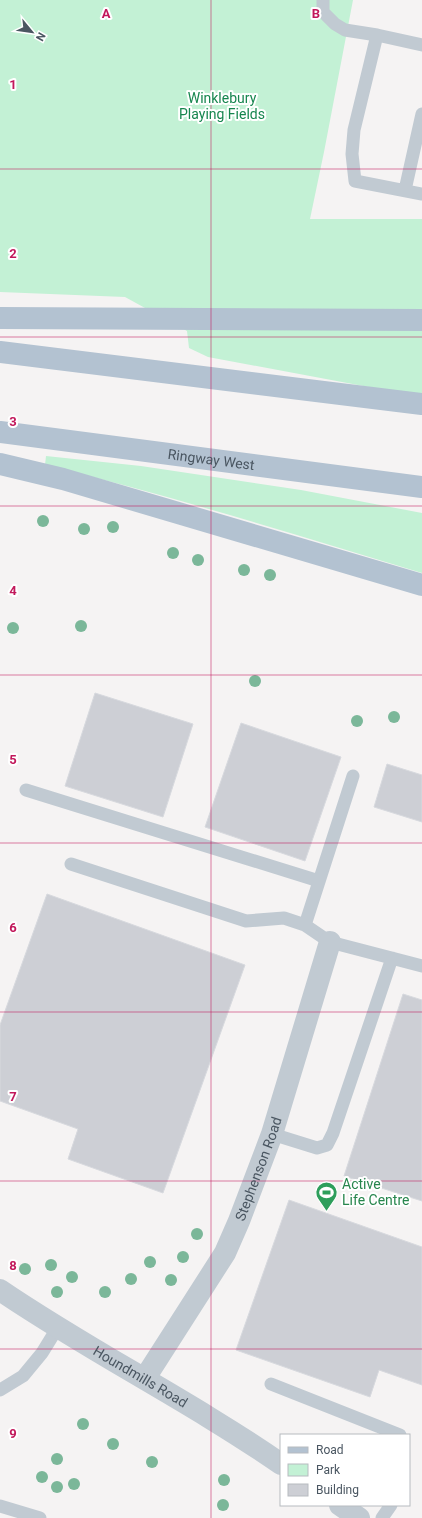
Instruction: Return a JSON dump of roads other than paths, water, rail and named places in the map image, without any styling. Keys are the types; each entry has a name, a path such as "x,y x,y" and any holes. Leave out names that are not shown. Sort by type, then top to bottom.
{"main road":[{"path":"0,318 422,320"},
{"path":"0,352 422,404"},
{"name":"Ringway West","path":"0,432 422,487"},
{"path":"0,464 63,479 422,585"}],"street":[{"name":"Stephenson Road","path":"145,1378 225,1253 257,1177 272,1134 330,942"},
{"name":"Houndmills Road","path":"0,1290 58,1327 145,1378 255,1446 280,1463"},
{"path":"341,1506 359,1518"}],"lane":[{"path":"323,0 323,12 335,24 345,30 377,35 422,45"},
{"path":"377,35 354,130 352,154 355,181 422,194"},
{"path":"405,190 422,114"},
{"path":"305,925 353,776"},
{"path":"26,790 318,881"},
{"path":"70,864 246,921 284,918 305,925 330,942 422,966"},
{"path":"272,1134 317,1148 327,1145 333,1133 392,958"},
{"path":"0,1390 23,1376 42,1352 58,1327"},
{"path":"271,1384 397,1434"},
{"path":"0,1506 40,1518"},
{"path":"382,1518 390,1506"}],"place":[{"name":"Active Life Centre","path":"327,1212"}],"park label":[{"name":"Winklebury Playing Fields","path":"222,106"}]}
